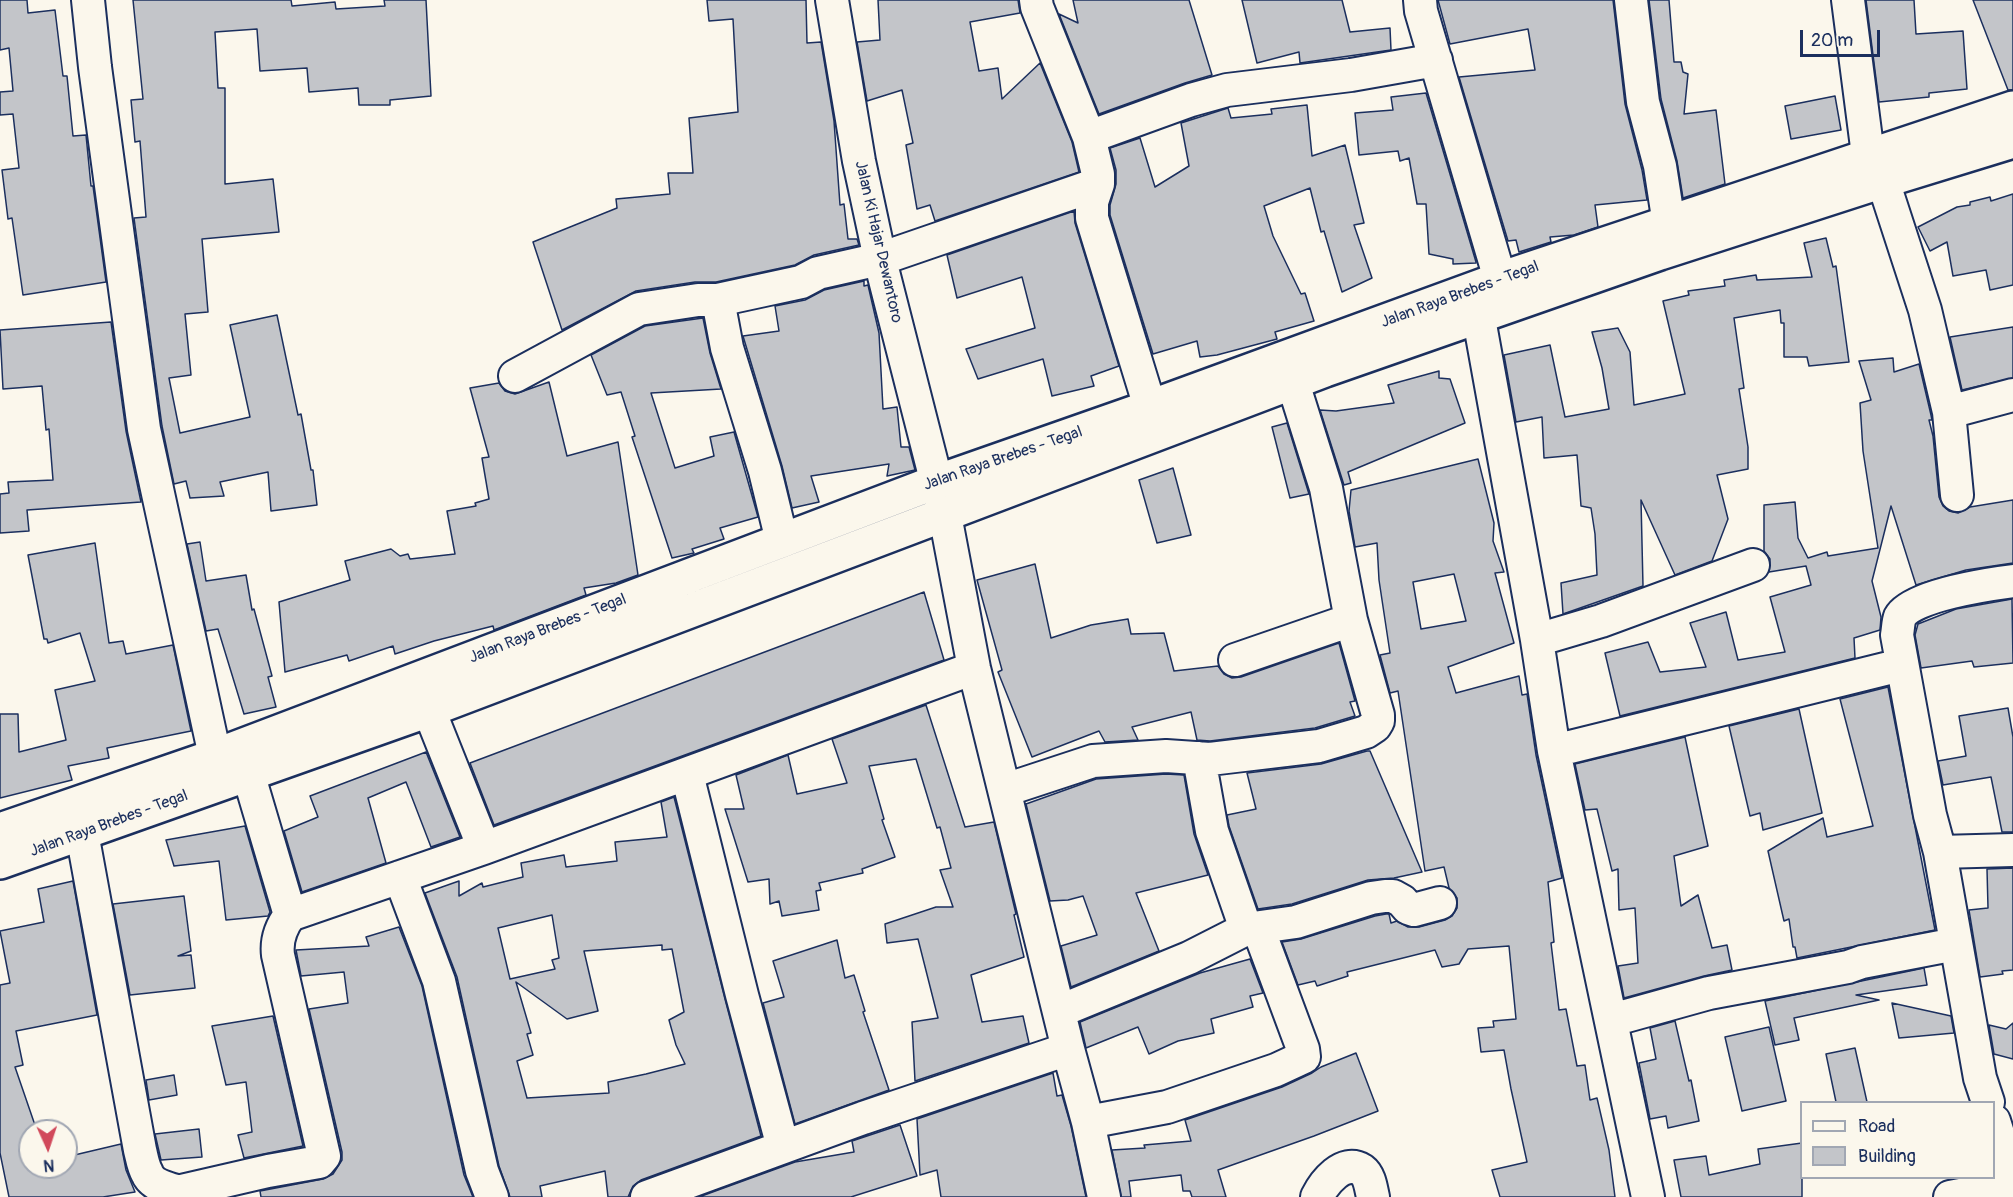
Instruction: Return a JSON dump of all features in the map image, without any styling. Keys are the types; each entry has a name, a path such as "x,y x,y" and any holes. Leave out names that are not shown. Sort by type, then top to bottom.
{"highway":[{"name":"Jalan Raya Brebes - Tegal","path":"0,862 429,710 1412,339 1485,295 1660,254 1876,168 2013,108"},
{"name":"Jalan Raya Brebes - Tegal","path":"0,830 215,756 936,482 1150,407 1485,295 1669,224 1876,168 2013,141"}],"street":[{"path":"88,0 144,429 215,756"},
{"name":"Jalan Ki Hajar Dewantoro","path":"832,0 859,161 880,259 945,515 974,669 1088,1122 1104,1197"},
{"path":"1036,0 1036,7 1089,137 1098,174 1098,184 1092,202 1092,218 1150,407"},
{"path":"1420,0 1421,11 1436,60 1485,295 1500,441 1537,640 1554,752 1648,1197"},
{"path":"1631,0 1643,102 1660,166 1669,224"},
{"path":"1848,0 1876,168 1925,310 1949,412 1958,495"},
{"path":"1089,137 1191,100 1227,90 1351,75 1436,60"},
{"path":"515,376 639,309 698,300 718,300 801,282 818,273 880,259 1098,184"},
{"path":"718,300 727,348 765,471 782,541"},
{"path":"1005,790 1093,761 1166,756 1210,759 1319,746 1366,732 1375,726 1378,715 1351,620 1326,488 1293,383"},
{"path":"1949,412 2013,394"},
{"path":"1537,640 1601,621 1753,565"},
{"path":"1988,1101 1980,1078 1940,852 1930,815 1897,635 1900,617 1908,608 1928,599 1961,590 2013,581"},
{"path":"1235,660 1351,620"},
{"path":"1554,752 1901,665"},
{"path":"82,833 140,1150 147,1174 157,1184 187,1194 268,1171 323,1160 324,1156 278,955 278,940 282,927 290,915 484,848 974,669"},
{"path":"429,710 484,848"},
{"path":"1088,1122 1167,1107 1276,1070 1304,1057 1303,1049 1212,831 1199,758"},
{"path":"248,774 290,915"},
{"path":"687,774 739,985 783,1147"},
{"path":"1940,852 2013,850"},
{"path":"400,877 439,981 482,1171 492,1197"},
{"path":"1060,1011 1189,958 1252,928 1296,922 1371,898 1385,896 1393,896 1414,910 1440,903"},
{"path":"1612,1020 1709,993 1956,944"},
{"path":"647,1197 722,1184 783,1147 1068,1049"},
{"path":"1950,1197 2013,1183 1995,1124"},
{"path":"1317,1197 1322,1186 1331,1176 1353,1168 1362,1170 1369,1180 1373,1197"}],"building":[{"path":"0,0 27,0 28,13 55,10 63,76 67,76 73,136 86,135 91,186 93,186 106,282 23,295 12,218 8,219 2,170 19,168 13,114 0,115 0,92 13,91 9,48 0,50"},
{"path":"133,0 291,0 292,6 335,2 336,9 385,6 384,0 426,0 431,96 390,100 390,105 359,105 358,88 309,92 307,68 260,71 257,29 215,32 218,88 225,88 225,184 273,179 279,232 202,239 208,312 185,314 191,375 169,378 180,433 250,417 230,325 277,315 298,415 301,414 311,470 313,470 317,505 271,511 268,472 220,482 224,496 190,498 186,481 174,484 162,426 134,218 146,217 140,141 135,142 131,100 143,99"},
{"path":"707,0 806,0 807,43 821,42 834,121 840,205 844,204 848,239 857,239 859,245 814,255 795,265 716,282 695,282 636,291 562,330 533,242 617,208 616,199 670,194 668,173 693,173 689,118 738,112 733,19 709,21"},
{"path":"878,0 1018,0 1020,13 970,22 979,71 998,68 1002,99 1040,63 1072,142 1079,172 935,221 930,205 917,209 906,145 913,143 902,90 867,101 857,42 880,40"},
{"path":"1073,0 1189,0 1212,75 1099,114 1059,14 1078,23"},
{"path":"1242,0 1342,0 1350,32 1390,28 1391,50 1300,63 1299,52 1257,63"},
{"path":"1438,0 1613,0 1625,104 1642,170 1647,200 1595,205 1598,227 1574,235 1550,237 1551,242 1519,252 1516,240 1508,241 1459,77 1535,70 1528,29 1450,44"},
{"path":"1649,0 1669,0 1674,62 1681,62 1683,72 1688,74 1684,114 1716,110 1725,184 1683,198 1677,161 1661,99"},
{"path":"1866,0 1914,0 1916,34 1963,31 1967,89 1929,93 1929,97 1879,102"},
{"path":"1973,0 2013,0 2013,90 2008,90"},
{"path":"1426,93 1476,263 1453,264 1453,259 1429,254 1426,204 1417,204 1409,158 1400,161 1398,151 1359,155 1355,113 1393,110 1391,97"},
{"path":"1835,96 1841,130 1791,139 1785,106"},
{"path":"1307,105 1312,156 1345,145 1364,223 1354,225 1372,278 1342,292 1324,231 1321,232 1310,188 1264,206 1273,236 1301,294 1305,293 1314,321 1275,332 1277,339 1217,355 1200,357 1197,341 1153,354 1110,215 1110,205 1116,184 1116,170 1110,148 1140,138 1155,187 1189,166 1181,123 1228,108 1231,118 1272,114 1271,109"},
{"path":"2013,194 2013,285 1990,290 1986,270 1953,276 1947,242 1930,251 1918,227 1957,207 1970,205 1970,202 1990,197 1991,201"},
{"path":"1074,211 1075,223 1119,366 1091,376 1094,386 1052,396 1043,359 978,379 966,349 1035,328 1022,277 957,298 947,255"},
{"path":"1826,238 1833,267 1836,266 1849,362 1809,366 1807,357 1784,357 1784,323 1781,323 1780,310 1734,318 1744,388 1739,389 1748,447 1748,469 1717,475 1728,519 1712,561 1675,575 1641,500 1643,586 1563,614 1561,583 1597,575 1591,508 1581,506 1577,455 1544,458 1542,417 1516,422 1504,355 1550,345 1565,417 1609,409 1602,368 1592,332 1618,328 1630,352 1634,405 1685,394 1663,301 1689,295 1688,291 1725,286 1724,280 1756,275 1757,280 1812,277 1804,243"},
{"path":"864,281 864,286 868,285 879,333 883,409 897,407 901,447 909,447 915,470 887,476 889,464 811,476 819,502 792,508 782,466 743,336 779,331 775,306 805,300 824,290"},
{"path":"703,318 710,353 721,389 651,393 675,468 714,456 710,437 734,432 758,517 720,528 724,539 692,549 694,553 672,558 632,437 635,436 621,392 607,395 591,355 645,326"},
{"path":"111,322 126,431 141,502 27,510 29,531 0,533 0,494 9,493 8,482 53,480 49,429 46,430 42,386 3,389 0,330"},
{"path":"2013,327 2013,378 1962,390 1950,337"},
{"path":"1893,358 1894,372 1919,364 1932,420 1929,420 1933,436 1939,497 1943,506 1949,511 1958,513 1970,507 2013,500 2013,563 1966,570 1916,585 1891,506 1872,581 1881,617 1880,630 1854,638 1855,658 1620,716 1605,653 1648,642 1660,672 1706,667 1690,623 1726,612 1738,660 1785,652 1770,597 1811,585 1806,566 1769,572 1770,559 1764,551 1764,505 1795,502 1798,538 1808,558 1827,552 1828,556 1878,548 1863,451 1860,403 1871,400 1859,361"},
{"path":"1439,371 1439,378 1450,379 1465,423 1348,472 1351,483 1344,485 1320,410 1336,411 1394,403 1388,385"},
{"path":"549,382 567,456 618,442 638,575 616,583 584,588 586,595 494,630 493,626 395,654 393,646 349,661 347,655 285,672 279,602 350,580 345,561 391,549 400,556 408,554 410,559 455,554 447,511 476,506 475,503 489,499 482,458 489,457 470,388 499,383 505,391 515,394"},
{"path":"1287,423 1309,494 1290,498 1272,427"},
{"path":"1478,459 1494,523 1493,541 1504,572 1495,573 1514,643 1448,667 1456,693 1519,676 1522,695 1527,694 1536,755 1562,878 1548,882 1554,942 1551,943 1559,1010 1566,1009 1577,1066 1585,1065 1590,1100 1597,1098 1609,1150 1615,1197 1500,1197 1492,1170 1527,1162 1504,1050 1481,1052 1478,1028 1494,1027 1493,1021 1516,1019 1509,946 1468,949 1459,964 1442,967 1435,950 1347,972 1348,976 1317,986 1315,981 1298,985 1282,942 1301,939 1386,914 1389,914 1391,923 1397,921 1408,927 1419,927 1445,920 1452,916 1457,908 1457,898 1449,888 1444,867 1425,871 1398,691 1390,693 1380,655 1390,653 1379,580 1377,543 1355,547 1349,511 1351,490","holes":["1454,574 1466,621 1421,629 1413,582"]},
{"path":"1173,468 1191,535 1157,543 1139,480"},
{"path":"200,542 206,581 246,575 252,610 254,609 272,676 268,677 276,707 244,714 218,629 206,631 187,544"},
{"path":"95,543 109,643 123,641 126,654 173,645 191,731 107,748 109,758 68,766 72,780 0,798 0,714 18,714 19,752 66,740 55,690 95,681 80,633 48,643 47,639 44,639 28,555"},
{"path":"1035,564 1051,638 1091,625 1128,619 1131,634 1164,633 1174,671 1218,666 1224,674 1232,678 1241,677 1339,643 1355,701 1350,702 1355,716 1315,728 1210,741 1197,740 1191,712 1132,727 1138,740 1105,742 1099,731 1032,757 998,672 1002,670 977,580"},
{"path":"924,592 944,660 494,825 470,763"},
{"path":"2012,599 2013,663 1974,667 1972,661 1921,668 1915,635 1918,624 1956,609"},
{"path":"1888,687 1935,930 1797,958 1789,919 1784,921 1768,851 1823,818 1827,837 1873,826 1840,699"},
{"path":"926,705 965,827 994,822 1024,957 971,975 982,1022 1023,1016 1029,1043 915,1081 912,1022 938,1018 918,939 887,943 885,924 936,907 953,907 940,870 951,868 940,827 937,828 916,759 869,766 884,819 882,820 895,857 862,869 863,873 819,883 821,890 816,891 819,910 782,916 779,901 770,904 769,879 748,882 725,809 744,809 736,775 788,755 797,794 847,783 832,739"},
{"path":"2008,708 2013,737 2013,832 2002,832 1991,777 1943,785 1938,761 1966,756 1959,716"},
{"path":"1799,709 1822,813 1763,830 1760,813 1750,816 1729,726"},
{"path":"1685,737 1708,846 1674,856 1681,906 1698,895 1712,948 1727,945 1732,970 1624,998 1618,966 1638,963 1635,908 1619,910 1618,869 1612,871 1597,809 1585,810 1575,764"},
{"path":"1370,751 1422,872 1394,878 1368,880 1292,904 1258,909 1227,815 1256,809 1247,773 1321,764"},
{"path":"426,752 460,837 431,847 406,782 368,798 386,863 302,892 284,831 318,817 310,796"},
{"path":"1166,774 1184,775 1194,834 1208,875 1136,893 1159,951 1071,987 1061,946 1097,935 1083,896 1050,901 1026,804 1096,779"},
{"path":"674,797 761,1136 641,1180 633,1186 628,1197 608,1197 605,1171 540,1186 542,1197 510,1197 499,1166 457,977 425,893 459,881 459,896 482,883 483,887 523,877 521,863 564,855 566,867 617,861 615,842 667,837 661,802","holes":["552,915 559,958 552,960 555,969 510,979 498,928","662,945 662,950 672,949 684,1012 669,1020 676,1045 685,1064 608,1082 609,1093 527,1098 517,1061 533,1055 527,1034 531,1033 516,982 567,1019 598,1011 584,951"]},
{"path":"245,826 270,912 268,916 226,920 219,861 174,866 166,840"},
{"path":"2013,868 2013,970 2002,971 2003,974 1980,977 1969,910 1988,908 1987,869"},
{"path":"73,881 97,1015 16,1031 23,1065 15,1067 33,1119 18,1119 18,1179 78,1179 78,1154 121,1144 126,1170 135,1192 103,1197 9,1197 0,1153 0,985 10,983 0,931 44,922 38,889"},
{"path":"184,896 191,951 178,956 191,955 195,988 130,995 113,904"},
{"path":"399,927 422,986 464,1175 473,1197 261,1197 260,1191 323,1179 333,1174 342,1160 309,1009 348,1003 344,972 301,976 296,950 369,946 366,937"},
{"path":"837,940 845,978 854,975 865,1011 863,1012 889,1090 795,1124 763,1003 784,997 773,961"},
{"path":"1250,959 1263,993 1250,996 1253,1007 1211,1019 1214,1033 1178,1041 1149,1054 1138,1027 1086,1048 1080,1022 1200,973"},
{"path":"1924,968 1927,985 1856,995 1879,1000 1794,1018 1799,1040 1775,1045 1765,1001"},
{"path":"1892,1003 1951,1016 1954,1033 1899,1038"},
{"path":"273,1016 303,1146 244,1158 238,1135 252,1132 246,1082 226,1085 212,1026"},
{"path":"1675,1021 1699,1121 1668,1128 1666,1116 1650,1119 1639,1063 1656,1059 1650,1028"},
{"path":"2013,1023 2013,1059 1994,1054 1989,1025 2006,1029"},
{"path":"1769,1027 1786,1101 1742,1111 1725,1037"},
{"path":"1855,1048 1867,1101 1836,1101 1826,1054"},
{"path":"1356,1053 1378,1111 1218,1170 1226,1197 1192,1197 1190,1191 1183,1191 1181,1175 1129,1181 1131,1197 1121,1197 1112,1150 1191,1141 1185,1120 1282,1087 1321,1067"},
{"path":"1053,1073 1057,1096 1062,1095 1071,1126 1086,1197 941,1197 937,1170 920,1175 917,1119"},
{"path":"174,1075 177,1095 149,1100 146,1080"},
{"path":"900,1125 917,1176 851,1197 699,1197 795,1162 854,1152 852,1141"},
{"path":"199,1129 202,1157 161,1160 155,1134"},
{"path":"1800,1143 1802,1197 1681,1197 1674,1160 1706,1156 1709,1175 1760,1164 1758,1149"}]}
